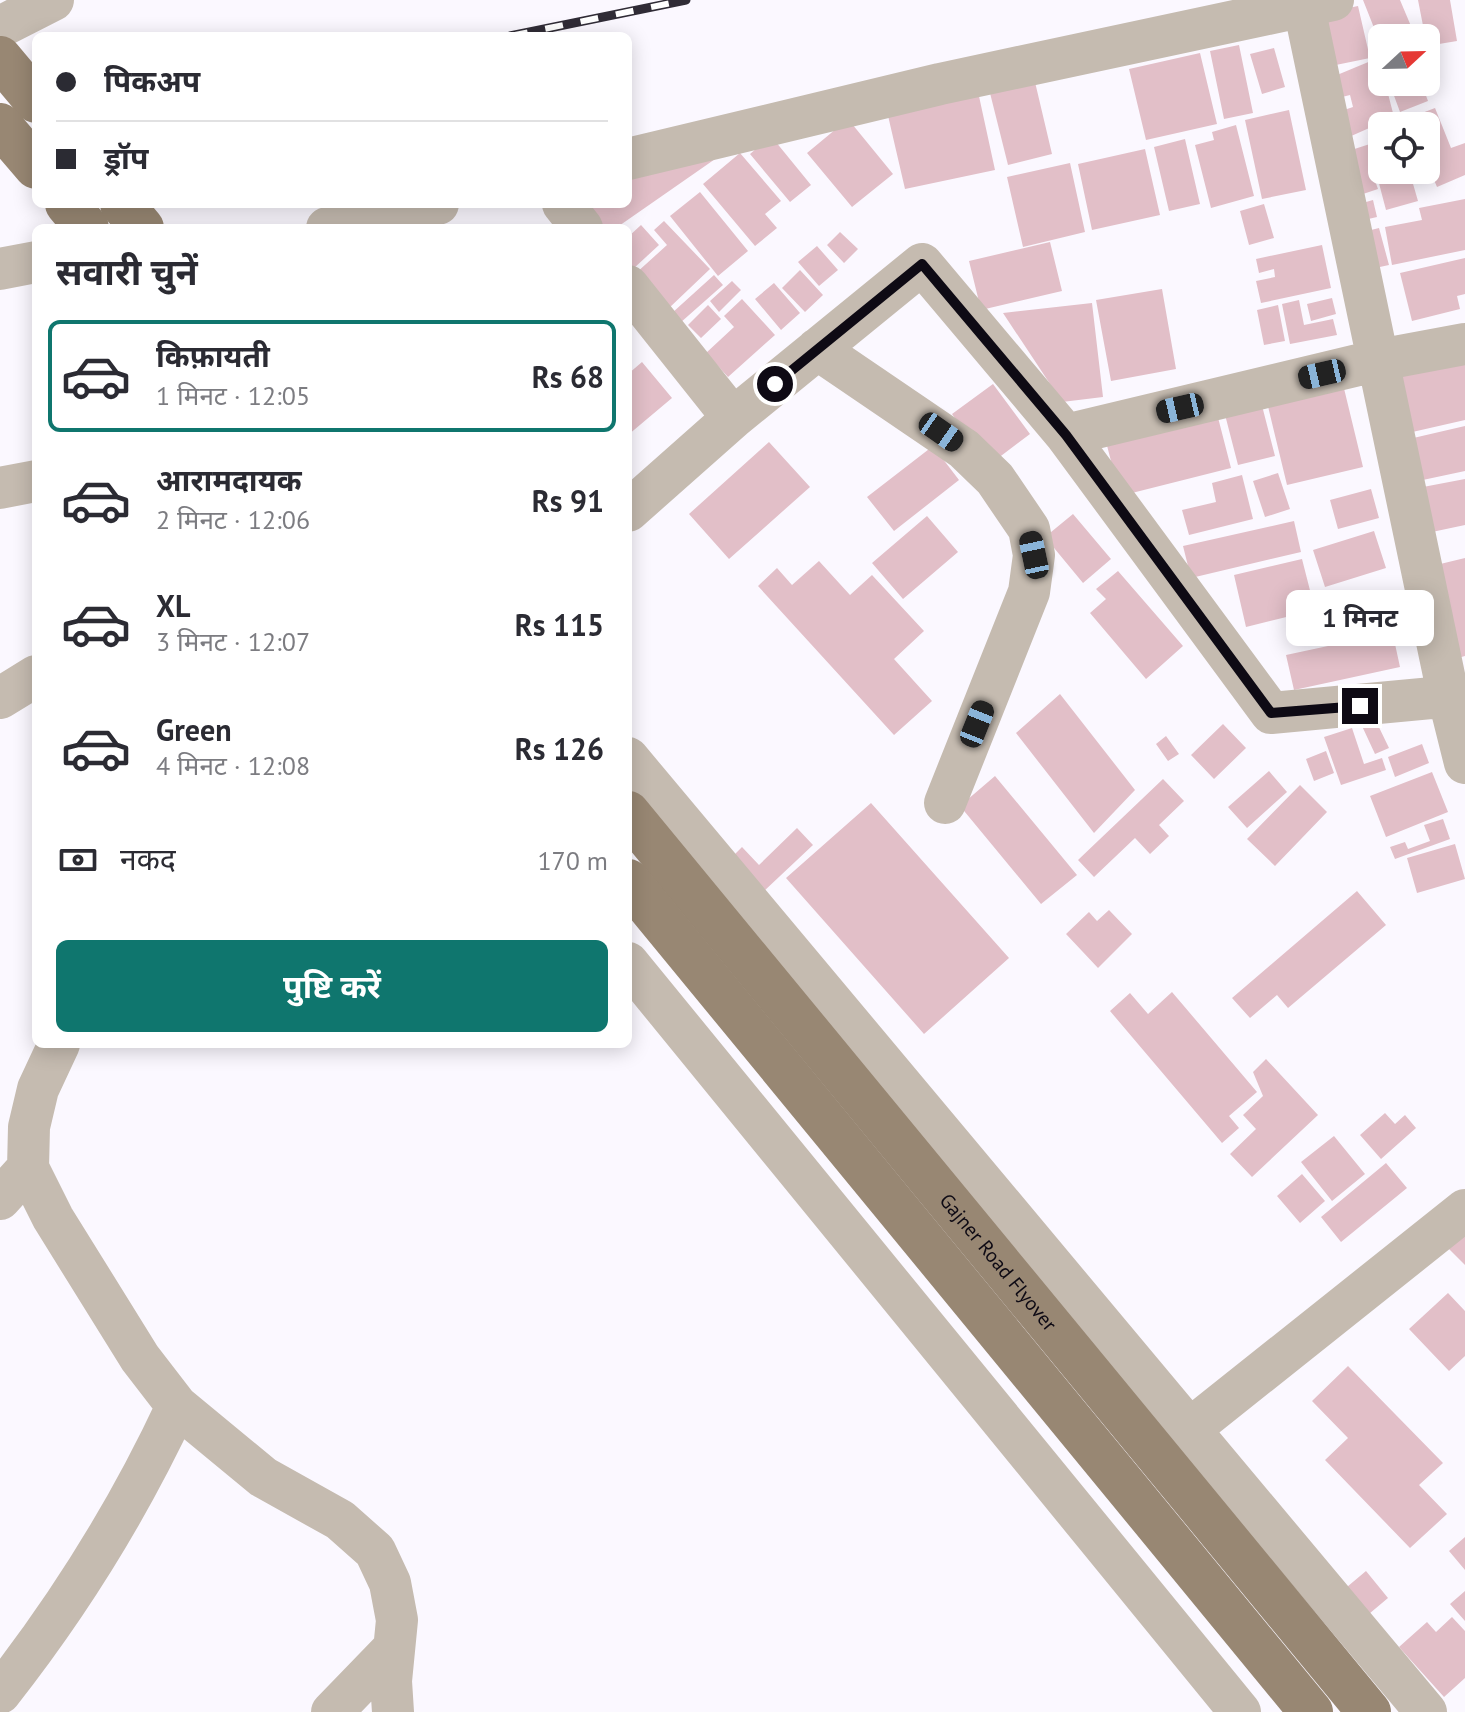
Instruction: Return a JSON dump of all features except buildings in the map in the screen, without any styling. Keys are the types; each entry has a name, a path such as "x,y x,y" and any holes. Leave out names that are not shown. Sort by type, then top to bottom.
{"main road":[{"path":"0,58 32,96"},
{"path":"0,125 32,162"},
{"path":"70,208 84,224"},
{"path":"125,208 139,224"},
{"name":"Gajner Road Flyover","path":"632,818 1369,1712"},
{"path":"632,886 1311,1712"}],"street":[{"path":"632,158 940,84 1319,4 1379,360 1457,697 1465,763"},
{"path":"346,224 420,208"},
{"path":"566,208 579,224"},
{"path":"0,269 32,263"},
{"path":"632,507 733,418 922,264 1066,435 1271,713 1457,697"},
{"path":"632,291 733,418"},
{"path":"1066,435 1379,360 1465,344"},
{"path":"817,349 964,449 995,479 1029,529 1034,555 1029,592 945,803"},
{"path":"0,488 32,482"},
{"path":"0,698 32,678"},
{"path":"632,763 1426,1712"},
{"path":"632,968 1240,1712"},
{"path":"57,1048 38,1089 29,1127 28,1168 53,1218 140,1358 177,1406 263,1477 340,1520 375,1551 390,1583 397,1620 391,1691 393,1712"},
{"path":"0,1199 28,1168"},
{"path":"1190,1429 1465,1210"},
{"path":"0,1693 86,1576 152,1459 177,1406"},
{"path":"332,1712 393,1649"}],"railway":[{"path":"530,32 686,0"},
{"path":"0,142 32,136"}],"route":[{"path":"775,384 922,264 1066,435 1271,713 1360,706"}]}
